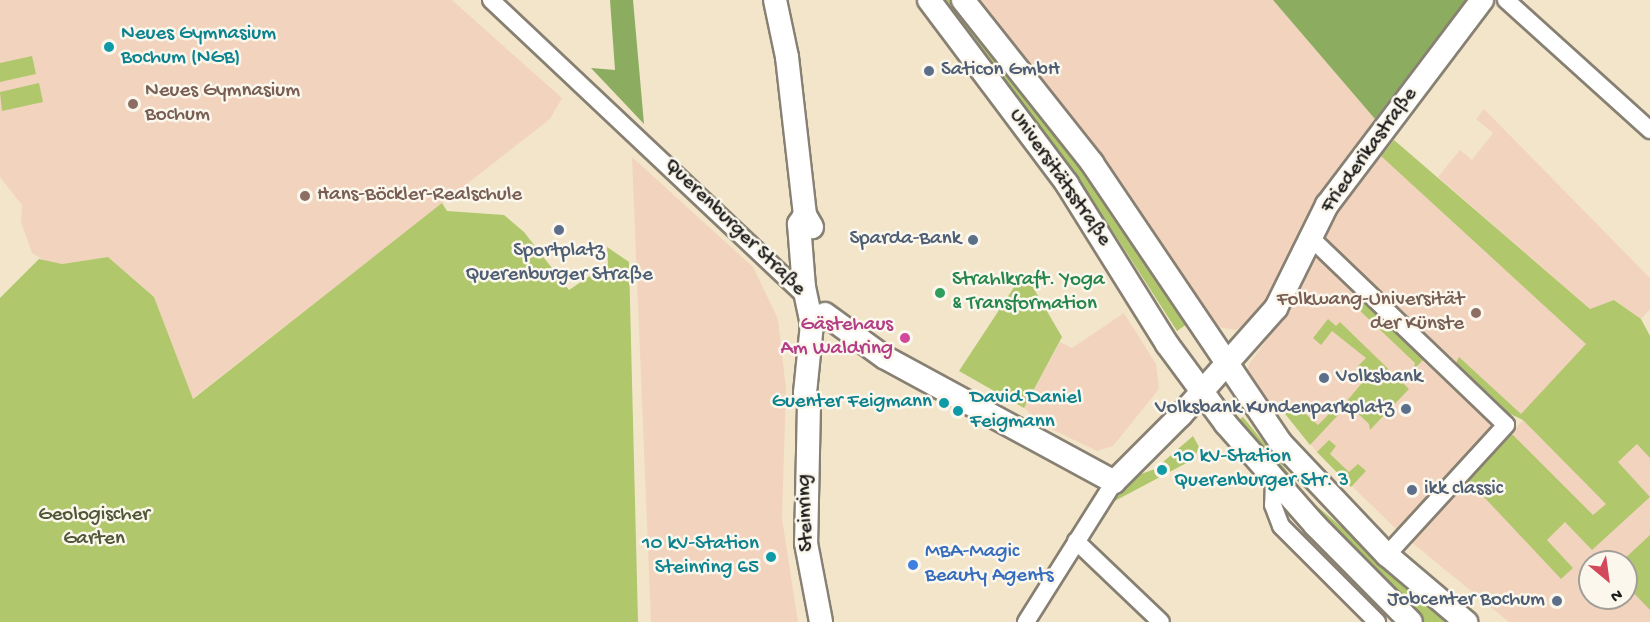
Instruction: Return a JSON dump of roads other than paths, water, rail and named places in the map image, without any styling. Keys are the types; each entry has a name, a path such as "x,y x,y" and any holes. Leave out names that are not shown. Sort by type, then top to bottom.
{"street":[{"name":"Querenburger Straße","path":"491,0 825,314 885,357 1114,482"},
{"name":"Steinring","path":"775,0 788,68 805,215 812,222 817,283 825,314 824,357 817,395 809,404"},
{"name":"Universitätsstraße","path":"929,0 1067,184 1167,344 1202,392 1274,481 1411,622"},
{"name":"Universitätsstraße","path":"963,0 1092,163 1225,364 1280,442 1387,555 1466,622"},
{"name":"Friederikastraße","path":"1225,364 1276,308 1311,238 1351,170 1482,0"},
{"path":"1506,0 1650,130"},
{"name":"Steinring","path":"805,215 799,224 812,324 805,393 809,404 806,543 820,622"},
{"path":"1311,238 1506,425 1387,555"},
{"path":"1026,622 1114,482 1202,392 1225,364"},
{"path":"1274,481 1273,505 1281,526 1377,622"},
{"path":"1076,541 1161,622"}],"place":[{"name":"Neues Gymnasium Bochum (NGB)","path":"109,47"},
{"name":"Saticon GmbH","path":"929,71"},
{"name":"Neues Gymnasium Bochum","path":"133,104"},
{"name":"Hans-Böckler-Realschule","path":"305,196"},
{"name":"Sportplatz Querenburger Straße","path":"559,230"},
{"name":"Sparda-Bank","path":"973,240"},
{"name":"Strahlkraft. Yoga & Transformation","path":"940,293"},
{"name":"Folkwang-Universität der Künste","path":"1476,313"},
{"name":"Gästehaus Am Waldring","path":"905,338"},
{"name":"Volksbank","path":"1324,378"},
{"name":"Guenter Feigmann","path":"944,403"},
{"name":"Volksbank Kundenparkplatz","path":"1406,409"},
{"name":"David Daniel Feigmann","path":"958,411"},
{"name":"10 kV-Station Querenburger Str. 3","path":"1162,470"},
{"name":"ikk classic","path":"1412,490"},
{"name":"10 kV-Station Steinring 65","path":"771,557"},
{"name":"MBA-Magic Beauty Agents","path":"913,565"},
{"name":"Jobcenter Bochum","path":"1557,601"}],"park label":[{"name":"Geologischer Garten","path":"94,528"}]}
